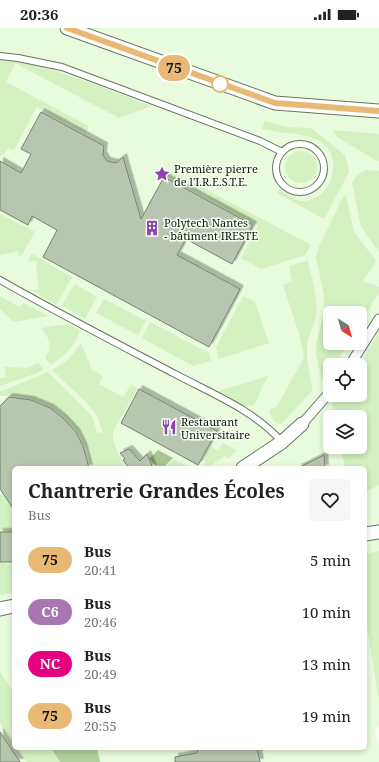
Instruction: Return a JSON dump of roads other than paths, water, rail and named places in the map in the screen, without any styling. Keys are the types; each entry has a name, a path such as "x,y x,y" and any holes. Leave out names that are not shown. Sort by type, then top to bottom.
{"street":[{"path":"67,28 275,103 379,110"},
{"path":"354,358 379,319"},
{"path":"246,466 282,442 302,424 323,400"},
{"path":"367,534 379,532"},
{"path":"0,609 12,606"}],"lane":[{"path":"0,56 62,67 260,141 282,152"},
{"path":"296,144 306,145 316,150 324,163 323,174 318,183 314,187 305,191 294,191 285,186 278,177 277,172 277,162 282,152 296,144"},
{"path":"0,280 221,398 262,423 282,442"}],"place":[{"name":"Première pierre de l'I.R.E.S.T.E.","path":"162,174"},
{"name":"Polytech Nantes - bâtiment IRESTE","path":"152,228"},
{"name":"Restaurant Universitaire","path":"169,427"}]}
